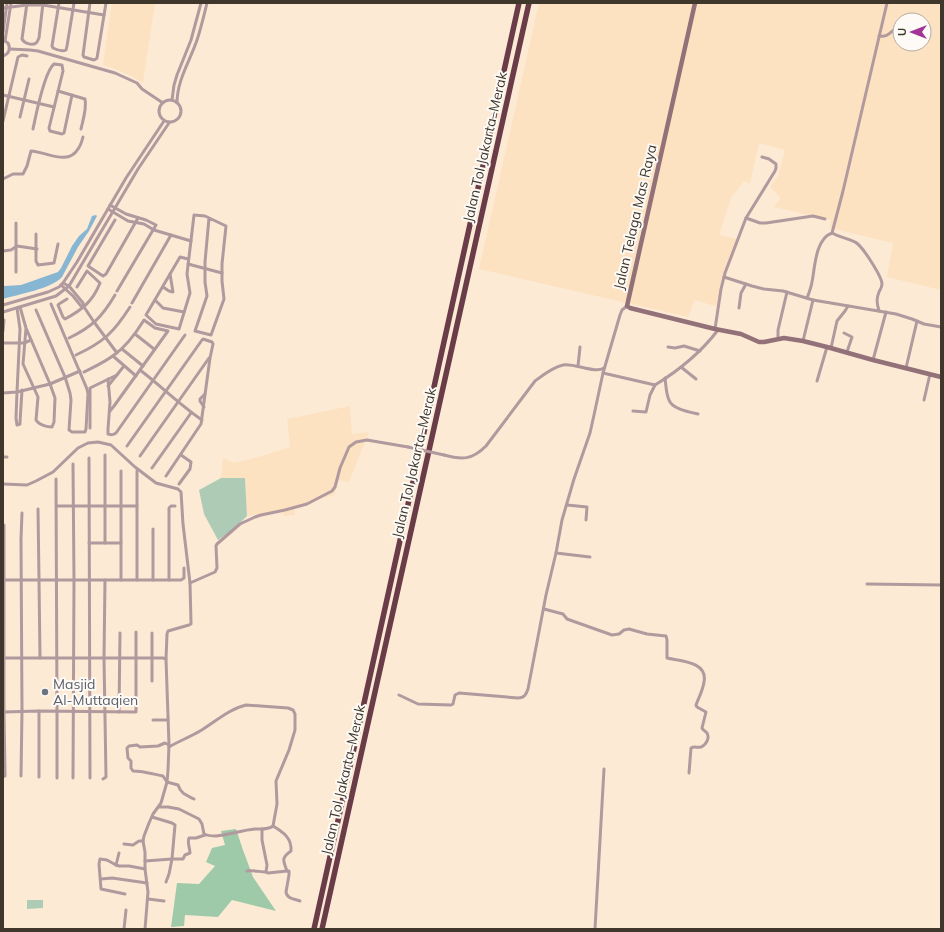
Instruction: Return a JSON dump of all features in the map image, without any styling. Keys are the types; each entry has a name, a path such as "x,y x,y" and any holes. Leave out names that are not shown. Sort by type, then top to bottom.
{"highway":[{"name":"Jalan Tol Jakarta–Merak","path":"314,929 519,3"},
{"name":"Jalan Tol Jakarta–Merak","path":"322,929 529,3"}],"main road":[{"name":"Jalan Telaga Mas Raya","path":"695,3 627,306 630,308 741,334 758,342 788,338 941,376"}],"street":[{"path":"7,3 8,6 4,40 10,49"},
{"path":"59,3 52,46 55,49 63,51 66,50 74,3"},
{"path":"90,3 83,55 84,57 94,60 97,58 106,3"},
{"path":"172,100 174,85 191,40 201,3"},
{"path":"177,103 181,81 198,38 207,3"},
{"path":"807,298 812,283 818,250 825,238 832,233 887,3"},
{"path":"27,4 23,36 23,41 27,44 34,44 39,38 43,4"},
{"path":"8,6 43,4 104,16"},
{"path":"3,32 8,6"},
{"path":"879,36 886,36 892,31"},
{"path":"10,49 38,51 115,73 137,83 142,89 162,103"},
{"path":"3,56 8,53 10,49"},
{"path":"3,121 18,57 19,55 27,56"},
{"path":"33,129 38,103 52,65 62,65 63,68 49,128 52,131 62,134 64,133 72,95"},
{"path":"20,117 29,79"},
{"path":"58,91 85,99 86,101 80,129"},
{"path":"3,95 54,107"},
{"path":"172,100 180,107 180,116 178,120 174,122 164,121 160,117 160,107 162,103 172,100"},
{"path":"3,305 48,292 62,284 74,267 126,178 164,121"},
{"path":"3,312 56,296 68,288 138,170 169,122"},
{"path":"3,178 13,174 23,174 31,151 62,158 72,156 77,151 83,137"},
{"path":"633,410 646,412 655,385 681,367 700,351 710,340 716,329 724,277 746,218 776,168 776,164 762,157"},
{"path":"110,205 126,214 146,220 156,225 117,291"},
{"path":"108,209 124,219 144,224 154,230 191,241"},
{"path":"188,259 180,257 146,315 156,324 179,329 190,293 187,274 194,215 205,216 226,226 222,264 224,299 211,335 195,331 207,296 205,269 209,218"},
{"path":"746,218 760,223 812,216 825,219"},
{"path":"115,220 88,266 103,276 138,218"},
{"path":"16,223 16,272"},
{"path":"832,233 841,238 856,242 869,259 882,281 877,299 879,310"},
{"path":"36,234 37,264 54,263 58,244"},
{"path":"76,356 101,342 112,332 131,305 171,235"},
{"path":"3,251 11,250 17,246 36,249"},
{"path":"188,264 222,273"},
{"path":"67,299 58,305 64,318 84,307 100,283 88,271 86,271 77,287"},
{"path":"163,287 169,292 173,292 170,274"},
{"path":"724,277 764,289 787,292 813,300 879,310 896,314 924,324 941,327"},
{"path":"62,284 83,303 94,322 117,353"},
{"path":"738,308 741,293 746,284"},
{"path":"778,339 778,330 787,292"},
{"path":"69,338 84,330 94,322 107,308 115,295"},
{"path":"155,300 163,308 184,312"},
{"path":"803,341 813,300"},
{"path":"36,310 65,377 71,397 70,430 72,432 84,432 86,431 88,394 86,385 82,372 51,304"},
{"path":"399,695 416,704 453,705 455,695 459,693 518,698 523,697 526,694 562,520 590,433 604,368 620,315 622,310 627,306"},
{"path":"817,381 837,321 848,306"},
{"path":"18,308 55,398 53,426 50,427 40,424 37,421 38,398 23,364 26,328"},
{"path":"18,308 20,329 16,424 19,425 22,390"},
{"path":"873,360 886,312"},
{"path":"3,331 4,320"},
{"path":"3,394 50,384 65,377 82,372 113,356 122,349 135,334 144,320 155,328 168,331 110,411"},
{"path":"906,368 917,321"},
{"path":"844,333 852,337 847,352"},
{"path":"135,334 154,349"},
{"path":"108,379 110,411 108,434 114,435 186,335"},
{"path":"127,446 202,340 203,339 213,343 201,426 166,476"},
{"path":"3,343 24,343 31,340"},
{"path":"668,347 676,348 684,346 700,351"},
{"path":"578,366 580,347"},
{"path":"122,349 143,366"},
{"path":"113,356 136,376"},
{"path":"140,456 210,358"},
{"path":"190,583 215,572 217,568 216,545 240,524 261,515 307,504 334,489 347,450 354,443 367,440 376,440 457,458 466,458 480,452 486,446 529,389 541,376 564,365 578,366 599,371 604,368"},
{"path":"108,386 124,366"},
{"path":"681,367 696,379"},
{"path":"140,370 166,390 191,413 202,420"},
{"path":"603,373 655,385"},
{"path":"924,400 930,374"},
{"path":"90,428 90,388 117,375"},
{"path":"665,378 668,400 670,403 680,409 698,414"},
{"path":"110,402 114,406"},
{"path":"152,468 191,413"},
{"path":"3,484 27,485 53,472 78,448 88,443 98,442 111,445 135,467 156,483 181,491 183,524 190,583 191,624 167,632 168,770 167,782 161,804 152,817 143,841 148,899 145,929"},
{"path":"105,454 105,543"},
{"path":"179,484 190,469 191,462 181,455"},
{"path":"89,458 90,778"},
{"path":"72,778 74,580 73,464"},
{"path":"137,471 137,580"},
{"path":"121,472 121,580"},
{"path":"56,479 57,778"},
{"path":"567,505 587,507 586,520"},
{"path":"57,506 137,506"},
{"path":"169,580 169,508 171,506 175,506"},
{"path":"38,509 40,658"},
{"path":"21,776 22,513"},
{"path":"3,777 5,776 4,525"},
{"path":"153,529 153,580"},
{"path":"89,543 121,543"},
{"path":"556,553 590,557"},
{"path":"4,580 182,580 184,577 184,568"},
{"path":"103,779 106,777 104,658 105,580"},
{"path":"866,584 941,585"},
{"path":"544,609 563,614 568,619 612,635 619,634 624,630 629,629 647,634 666,636 668,640 666,658 691,663 700,667 704,674 704,681 696,705 706,712 702,728 708,737 703,746 691,748 689,774"},
{"path":"4,712 137,711 136,632"},
{"path":"119,712 120,633"},
{"path":"152,633 152,681"},
{"path":"4,658 166,659"},
{"path":"169,746 198,732 240,706 284,707 293,710 296,716 295,730 289,750 276,781 277,804 273,826"},
{"path":"39,711 39,778"},
{"path":"153,720 168,720"},
{"path":"169,746 165,743 158,746 129,746 127,748 128,758 131,761 131,770 143,771 163,776 167,782 178,785 179,790 194,799"},
{"path":"595,929 604,769"},
{"path":"158,807 178,809 199,819 202,822 205,835"},
{"path":"152,817 172,823 175,826 172,859 166,882"},
{"path":"145,861 184,859 185,855 190,853 189,838 196,838 205,835 218,836 248,830 269,828 273,826"},
{"path":"273,826 288,837 290,843 291,851 283,860 287,871 289,872 286,895 300,901"},
{"path":"262,828 262,840 267,865 266,872"},
{"path":"124,844 132,845 140,840 143,841"},
{"path":"116,865 119,854"},
{"path":"125,894 101,889 99,866 100,860 107,860 116,865 145,869"},
{"path":"247,871 254,870 268,873 287,871"},
{"path":"101,879 112,878 147,883"},
{"path":"148,899 164,901"},
{"path":"124,929 126,910"}],"shaded area":[{"path":"112,3 155,3 143,83 131,76 103,65"},
{"path":"539,3 941,3 941,290 887,277 893,243 830,228 831,220 774,207 781,198 770,187 778,176 785,150 759,143 750,184 744,181 731,198 719,235 738,239 723,274 718,307 695,300 688,317 479,269"},
{"path":"350,406 352,434 369,432 349,482 338,480 335,495 295,508 295,515 284,516 281,510 247,516 245,478 221,478 223,458 234,463 290,447 287,419"}],"green space":[{"path":"221,478 245,478 247,516 234,529 218,540 204,514 199,490"},
{"path":"236,829 253,877 276,911 232,900 218,917 185,915 184,926 171,927 177,883 199,884 215,866 206,862 212,848 225,845 221,831"},
{"path":"27,900 43,900 43,908 27,909"}],"water":[{"path":"92,216 97,216 89,231 78,247 62,277 43,288 3,299 3,285 21,285 58,272 72,246 79,236 87,229"}],"place":[{"name":"Masjid Al-Muttaqien","path":"45,692"}]}
